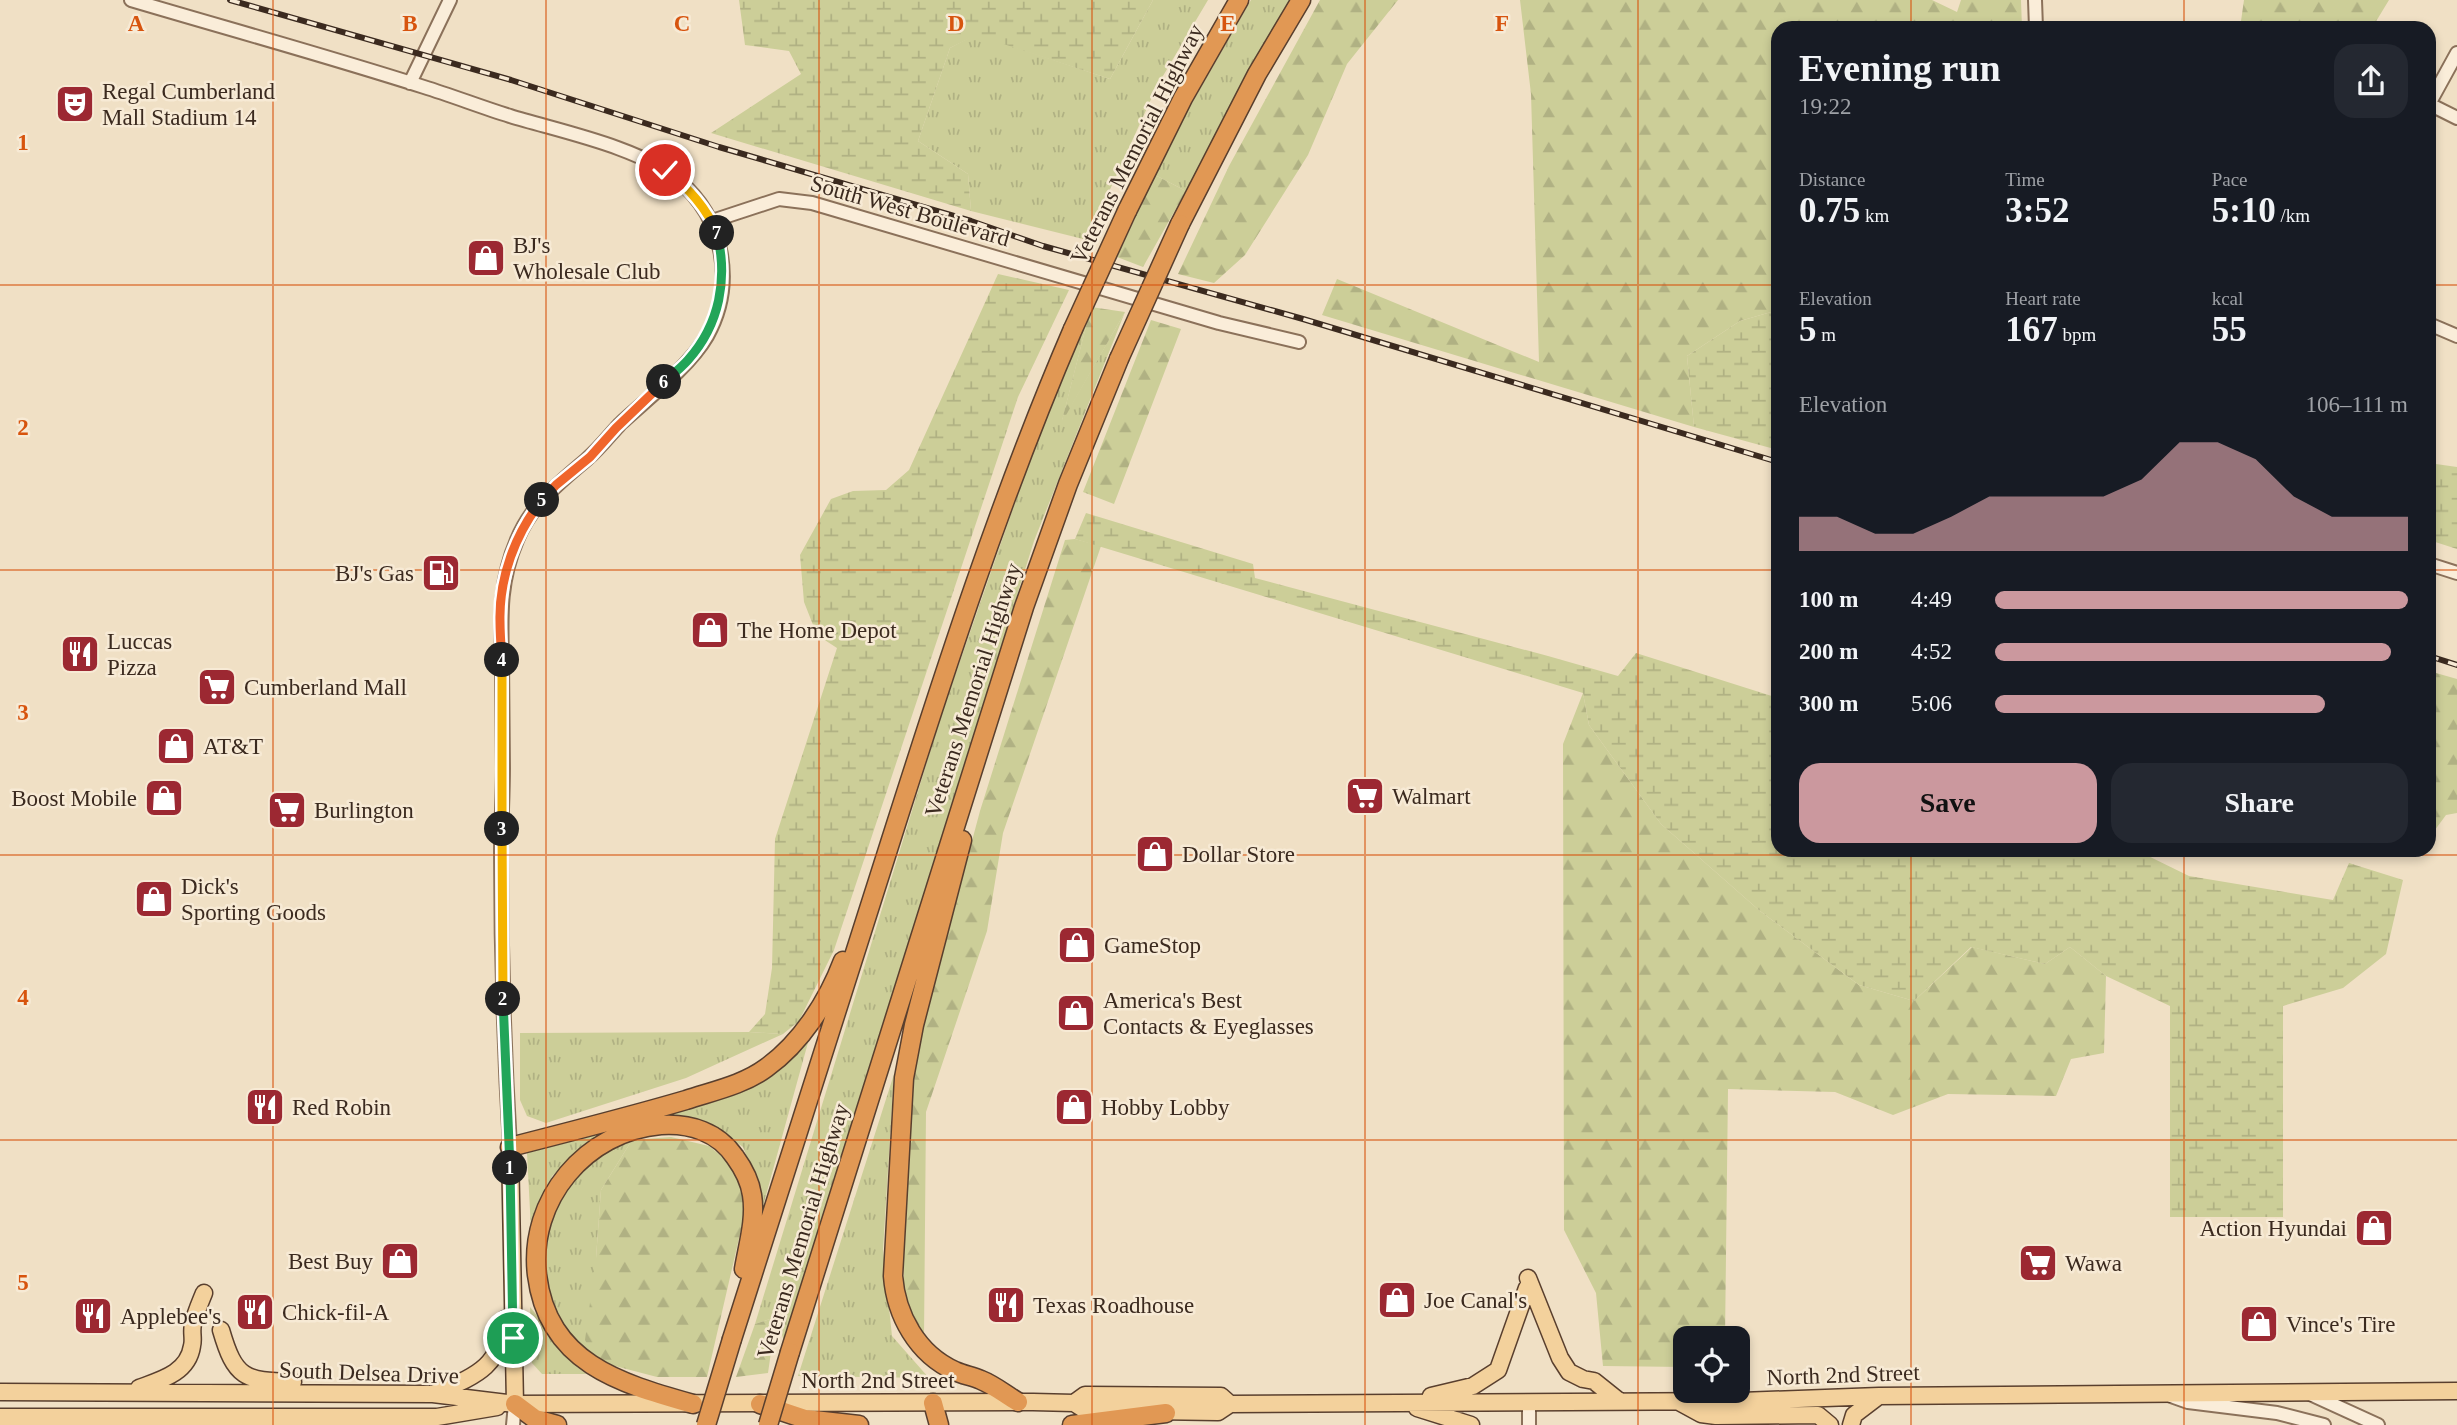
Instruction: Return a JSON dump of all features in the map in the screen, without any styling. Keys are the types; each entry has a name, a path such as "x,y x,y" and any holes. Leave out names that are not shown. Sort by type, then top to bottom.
{"highway":[{"name":"Veterans Memorial Highway","path":"706,1425 918,757 1021,456 1073,329 1127,211 1183,99 1239,0"},
{"name":"Veterans Memorial Highway","path":"768,1425 1010,652 1059,506 1119,359 1180,224 1257,74 1301,0"},
{"path":"1010,652 908,1050 901,1115 893,1276 894,1297 900,1314 914,1337 926,1350 939,1362 955,1371 982,1380 1018,1402"},
{"path":"510,1147 622,1119 739,1082 765,1069 790,1047 819,1009 841,967 918,757"},
{"path":"693,1404 651,1392 609,1375 583,1360 561,1338 543,1303 538,1286 538,1233 549,1202 574,1165 604,1142 636,1129 662,1125 684,1126 710,1134 740,1163 749,1182 753,1210 732,1339"},
{"path":"933,1403 939,1425"},
{"path":"515,1404 535,1419 557,1425"},
{"path":"760,1404 805,1419 859,1425"},
{"path":"1072,1425 1166,1413"}],"main road":[{"path":"510,1147 515,1404"},
{"path":"433,1394 478,1372 493,1360 504,1332 505,1290 511,1272"},
{"path":"1401,1404 1474,1386 1498,1370 1527,1283 1560,1358 1569,1372 1594,1381 1619,1401"},
{"path":"127,1392 177,1372 188,1359 192,1346 192,1326 204,1293"},
{"path":"221,1330 229,1358 242,1373 256,1380 345,1383 363,1393"},
{"name":"South Delsea Drive","path":"1,1391 433,1394 515,1404"},
{"name":"North 2nd Street","path":"1750,1399 1879,1395 2457,1391"},
{"name":"North 2nd Street","path":"1074,1403 1085,1395 1178,1395 1221,1396 1230,1404"},
{"path":"1851,1425 1854,1415 1879,1395"},
{"name":"North 2nd Street","path":"515,1404 1018,1402 1074,1403 1085,1409 1166,1413 1218,1412 1230,1404 1673,1401"},
{"path":"1681,1403 1701,1414 1716,1416 1818,1415 1830,1425"},
{"name":"South Delsea Drive","path":"0,1417 437,1417 515,1404"},
{"path":"1401,1404 1471,1425"}],"street":[{"path":"131,0 410,83 615,148 649,161 678,179 699,201 712,221 721,250 722,283 717,313 705,339 688,361 545,497 519,535 505,577 500,622 503,774 501,849 503,1033 510,1147"},
{"path":"410,83 450,0"},
{"path":"2035,0 2036,21"},
{"path":"2436,91 2457,53"},
{"path":"2436,108 2457,118"},
{"name":"South West Boulevard","path":"712,221 779,199 799,201 1219,323 1299,342"},
{"path":"2436,327 2457,336"},
{"path":"2436,566 2457,573"},
{"path":"2308,1392 2378,1425"},
{"path":"2164,1393 2188,1402 2248,1408 2324,1425"},
{"path":"1529,1401 1529,1425"},
{"path":"513,1425 515,1404"}],"green space":[{"path":"739,0 1153,0 1110,79 976,35 950,48 918,141 968,174 971,211 711,133 801,74 789,51 745,45"},
{"path":"1153,0 1208,0 1157,86 1087,240 971,211 968,174 918,141 950,48 976,34 1110,79"},
{"path":"1251,0 1295,0 1186,191 1155,175 1160,159"},
{"path":"1320,0 1398,0 1347,64 1308,155 1245,255 1214,283 1178,274 1229,166"},
{"path":"1520,0 1932,0 1957,12 1961,0 2021,0 2022,21 1771,21 1771,312 1740,321 1687,356 1694,427 1322,315 1337,279 1539,362 1531,94"},
{"path":"2244,0 2389,0 2376,21 2241,21"},
{"path":"1155,175 1186,191 1143,267 1117,257"},
{"path":"998,274 1069,290 1018,397 834,950 799,1021 783,1034 749,1032 765,1014 772,968 775,839 837,648 817,635 804,602 800,555 831,499 853,491 886,490 909,470"},
{"path":"1091,307 1062,421 1125,312 1034,541 784,1341 776,1317 755,1324 941,716 1052,396"},
{"path":"1091,307 1125,312 1061,424"},
{"path":"1771,312 1771,448 1694,427 1687,356 1740,321"},
{"path":"1151,320 1181,329 1114,504 1083,492"},
{"path":"2436,464 2457,467 2457,549 2436,542"},
{"path":"1086,513 1253,564 1255,578 1618,676 1636,653 1771,696 1771,857 2150,857 2189,876 2333,900 2349,863 2403,880 2386,954 2343,988 2283,1006 2283,1217 2170,1217 2170,1006 2106,976 2070,947 2045,964 1971,947 1914,1001 1859,985 1760,911 1661,824 1589,725 1583,693 1075,539"},
{"path":"1075,539 1101,546 1003,833 987,931 926,1112 924,1338 904,1297 903,1221 914,1067 927,994 939,964 980,811 1065,540"},
{"path":"2436,673 2457,679 2457,813 2446,815 2436,829"},
{"path":"1583,693 1589,725 1661,824 1760,911 1859,985 1914,1001 1972,947 2045,964 2070,947 2106,976 2104,1053 2071,1059 2056,1096 1948,1094 1893,1115 1835,1092 1728,1089 1725,1326 1673,1326 1673,1367 1603,1366 1596,1293 1564,1230 1563,744"},
{"path":"520,1033 783,1034 686,1078 546,1123 527,1116 520,1100"},
{"path":"809,1039 763,1206 743,1147 710,1123 659,1114 771,1077"},
{"path":"894,1074 883,1250 892,1336 929,1378 798,1376"},
{"path":"600,1134 552,1176 531,1230 527,1153"},
{"path":"671,1137 709,1146 735,1167 746,1208 707,1377 657,1377 596,1361 585,1340 596,1258 601,1190 632,1140"},
{"path":"632,1140 601,1190 596,1258 596,1361 570,1336 547,1296 542,1245 567,1179 596,1152"},
{"path":"530,1307 586,1374 542,1374 532,1363"},
{"path":"776,1317 768,1373 736,1377 755,1324"}],"railway":[{"path":"230,0 511,80 719,147 971,221 1043,246 1303,319 1771,460"},
{"path":"2436,658 2457,665"}],"place":[{"name":"Regal Cumberland Mall Stadium 14","path":"75,104"},
{"name":"BJ's Wholesale Club","path":"486,258"},
{"name":"BJ's Gas","path":"441,573"},
{"name":"The Home Depot","path":"710,630"},
{"name":"Luccas Pizza","path":"80,654"},
{"name":"Cumberland Mall","path":"217,687"},
{"name":"AT&T","path":"176,746"},
{"name":"Walmart","path":"1365,796"},
{"name":"Boost Mobile","path":"164,798"},
{"name":"Burlington","path":"287,810"},
{"name":"Dollar Store","path":"1155,854"},
{"name":"Dick's Sporting Goods","path":"154,899"},
{"name":"GameStop","path":"1077,945"},
{"name":"America's Best Contacts & Eyeglasses","path":"1076,1013"},
{"name":"Red Robin","path":"265,1107"},
{"name":"Hobby Lobby","path":"1074,1107"},
{"name":"Action Hyundai","path":"2374,1228"},
{"name":"Best Buy","path":"400,1261"},
{"name":"Wawa","path":"2038,1263"},
{"name":"Joe Canal's","path":"1397,1300"},
{"name":"Texas Roadhouse","path":"1006,1305"},
{"name":"Chick-fil-A","path":"255,1312"},
{"name":"Applebee's","path":"93,1316"},
{"name":"Vince's Tire","path":"2259,1324"}],"route":[{"path":"513,1338 510,1147 503,1033 500,605 516,541 536,508 556,485 590,457 616,428 688,361 705,339 717,313 723,267 717,233 699,201 678,179 665,170"}]}
